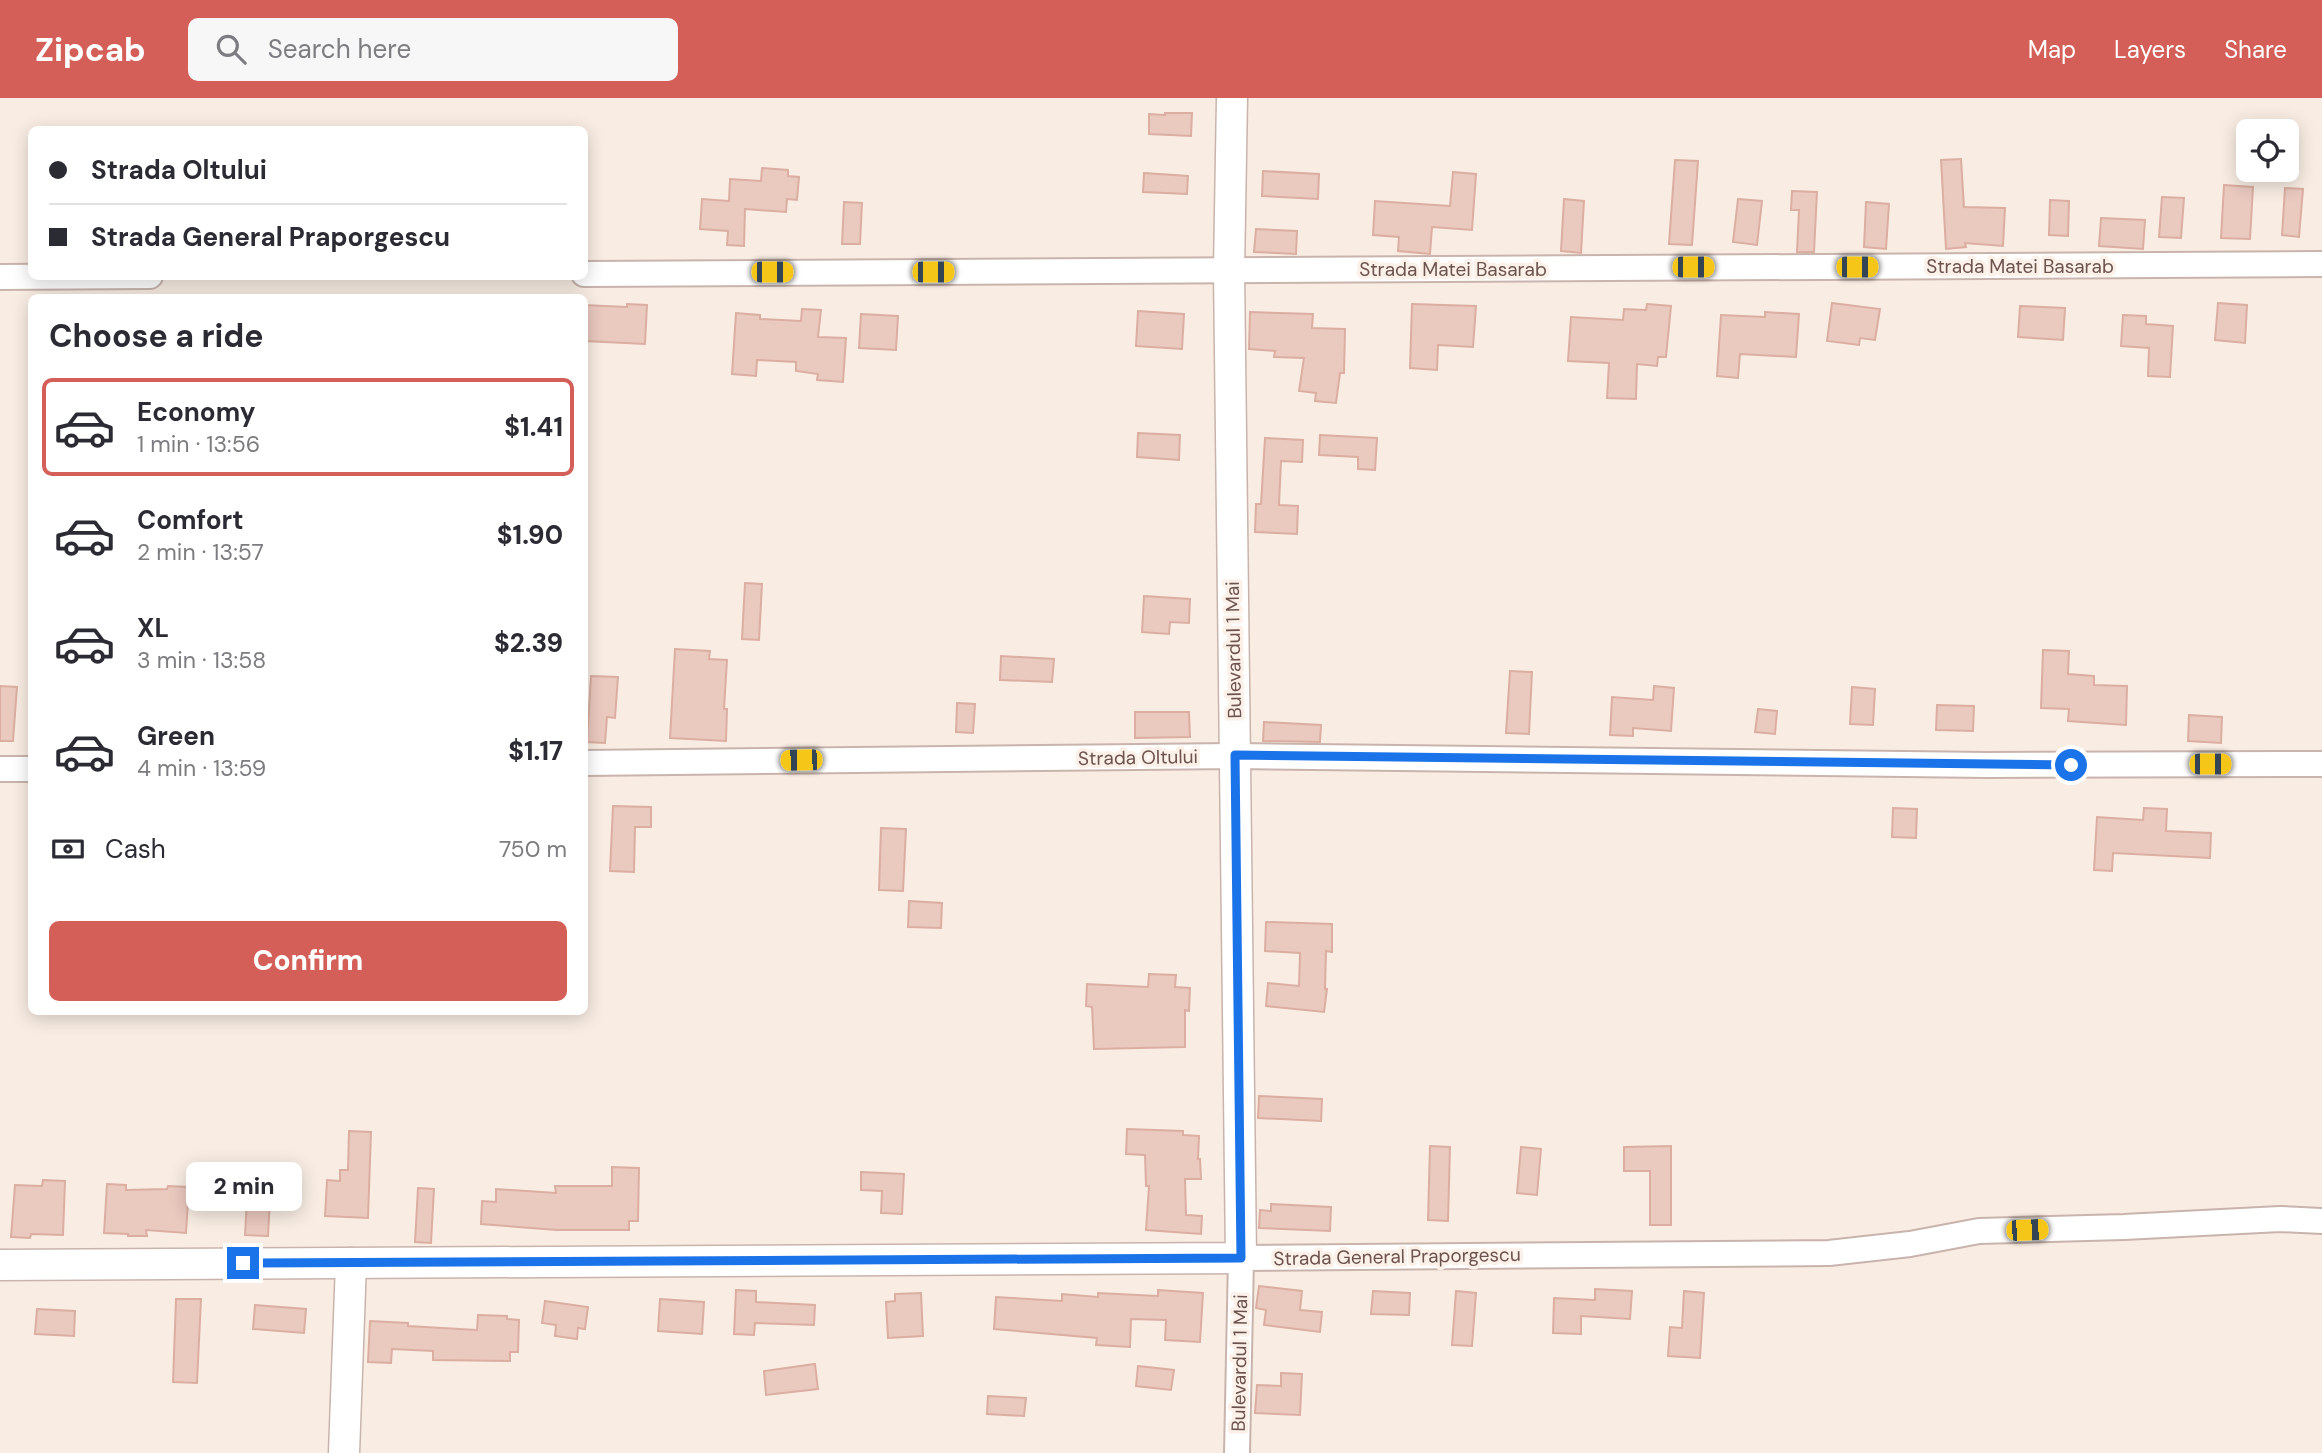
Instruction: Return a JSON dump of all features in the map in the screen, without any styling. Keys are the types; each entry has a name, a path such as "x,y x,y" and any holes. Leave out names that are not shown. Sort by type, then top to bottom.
{"street":[{"name":"Bulevardul 1 Mai","path":"1232,98 1229,270 1241,1258 1237,1453"},
{"name":"Strada Matei Basarab","path":"588,274 2322,264"},
{"path":"0,277 28,277"},
{"name":"Strada Oltului","path":"588,762 1235,755 1987,765 2322,764"},
{"path":"0,769 28,769"},
{"name":"Strada General Praporgescu","path":"0,1265 1829,1253 1910,1244 1979,1231 2280,1219 2322,1221"},
{"path":"344,1453 351,1262"}],"building":[{"path":"1192,113 1191,136 1149,134 1149,114"},
{"path":"1961,159 1964,207 2005,208 2003,246 1965,243 1966,247 1946,249 1941,160"},
{"path":"1675,160 1698,161 1692,245 1669,244"},
{"path":"762,168 788,170 788,176 799,177 797,200 787,199 786,212 745,209 744,246 727,245 728,231 700,229 702,199 729,201 730,179 761,181"},
{"path":"1263,171 1319,174 1318,199 1262,196"},
{"path":"1453,172 1476,174 1472,230 1432,227 1430,254 1398,251 1399,237 1373,235 1375,201 1450,206"},
{"path":"1144,173 1188,176 1187,194 1143,192"},
{"path":"2224,185 2253,187 2250,239 2221,238"},
{"path":"2285,188 2303,189 2299,237 2282,235"},
{"path":"1792,191 1817,192 1814,252 1797,252 1799,210 1791,210"},
{"path":"2162,197 2184,198 2181,238 2159,237"},
{"path":"1564,199 1584,201 1581,253 1561,251"},
{"path":"1738,199 1762,201 1757,245 1733,242"},
{"path":"2050,200 2069,201 2068,236 2049,235"},
{"path":"844,202 862,203 860,244 842,244"},
{"path":"1866,202 1889,204 1886,249 1864,247"},
{"path":"2101,218 2145,220 2143,249 2099,246"},
{"path":"1256,229 1297,231 1296,254 1254,252"},
{"path":"1832,303 1880,309 1875,340 1860,338 1859,345 1827,341"},
{"path":"2218,303 2247,305 2245,343 2215,340"},
{"path":"627,304 647,305 645,344 588,341 588,305 627,307"},
{"path":"1412,304 1476,306 1473,347 1438,345 1437,370 1410,368"},
{"path":"1647,304 1671,306 1666,357 1658,357 1657,366 1637,364 1636,399 1607,398 1609,363 1568,361 1571,317 1623,320 1624,309 1646,310"},
{"path":"2020,306 2065,308 2063,340 2018,337"},
{"path":"802,309 821,310 818,337 846,338 843,382 817,380 818,374 796,371 796,362 757,360 756,376 732,374 736,313 760,315 760,319 801,321"},
{"path":"1138,311 1184,314 1182,349 1136,346"},
{"path":"1250,312 1313,314 1312,328 1345,329 1344,373 1340,373 1336,403 1315,401 1316,393 1299,391 1304,358 1274,357 1275,351 1249,349"},
{"path":"1765,312 1799,314 1796,357 1740,354 1738,378 1717,376 1721,315 1765,317"},
{"path":"861,314 898,316 896,350 859,348"},
{"path":"2123,315 2146,316 2146,324 2173,326 2170,377 2148,376 2149,348 2121,346"},
{"path":"1138,433 1180,435 1179,460 1137,457"},
{"path":"1320,435 1377,438 1375,470 1358,469 1358,457 1319,455"},
{"path":"1265,438 1303,440 1302,462 1281,461 1279,505 1298,506 1297,534 1255,532 1256,504 1261,504"},
{"path":"745,583 762,584 759,640 742,639"},
{"path":"1144,596 1190,599 1189,623 1170,622 1169,634 1142,632"},
{"path":"675,649 710,651 709,659 727,660 724,709 727,709 726,741 670,738"},
{"path":"2043,650 2069,651 2068,674 2094,676 2094,685 2127,686 2126,725 2068,721 2069,709 2041,708"},
{"path":"1001,656 1054,659 1052,682 1000,680"},
{"path":"1510,671 1532,672 1529,734 1506,733"},
{"path":"591,676 618,677 615,718 607,717 605,743 588,742"},
{"path":"0,686 17,687 13,741 0,741"},
{"path":"1654,686 1674,688 1671,731 1633,728 1633,736 1610,735 1612,697 1653,700"},
{"path":"1852,687 1875,689 1873,725 1850,724"},
{"path":"957,703 975,704 973,733 956,732"},
{"path":"1937,705 1974,706 1973,731 1936,730"},
{"path":"1758,709 1777,711 1775,734 1755,732"},
{"path":"1135,712 1189,712 1190,737 1135,738"},
{"path":"2189,715 2222,717 2221,743 2188,741"},
{"path":"1264,722 1321,725 1320,742 1263,741"},
{"path":"613,806 651,807 651,827 635,827 634,872 610,871"},
{"path":"1893,808 1917,809 1916,838 1892,837"},
{"path":"2144,808 2167,809 2166,831 2211,833 2210,858 2113,853 2112,871 2094,870 2097,817 2143,820"},
{"path":"881,828 906,829 903,891 879,890"},
{"path":"909,901 942,903 941,928 908,927"},
{"path":"1266,922 1332,924 1332,952 1326,951 1327,989 1324,1012 1266,1006 1268,983 1299,986 1300,953 1265,951"},
{"path":"1149,974 1176,975 1175,987 1190,988 1189,1011 1185,1010 1185,1047 1094,1049 1092,1007 1086,1006 1087,984 1148,987"},
{"path":"1259,1096 1322,1099 1321,1121 1258,1118"},
{"path":"1127,1129 1183,1131 1183,1135 1199,1136 1201,1179 1185,1179 1186,1215 1202,1216 1201,1234 1146,1230 1149,1186 1146,1186 1145,1155 1126,1154"},
{"path":"349,1131 371,1132 368,1218 325,1216 327,1180 340,1181 340,1170 348,1170"},
{"path":"1430,1146 1450,1147 1448,1221 1428,1220"},
{"path":"1671,1146 1671,1225 1650,1225 1650,1171 1624,1171 1624,1147"},
{"path":"1521,1147 1541,1149 1537,1195 1517,1193"},
{"path":"612,1167 639,1168 638,1221 629,1221 629,1230 557,1230 481,1224 482,1201 496,1202 496,1189 556,1193 555,1186 612,1186"},
{"path":"861,1172 904,1174 902,1214 881,1213 882,1191 861,1190"},
{"path":"43,1180 65,1181 63,1235 31,1234 30,1238 11,1237 15,1185 42,1186"},
{"path":"248,1180 271,1181 268,1236 245,1235"},
{"path":"107,1184 126,1185 126,1190 189,1187 186,1233 146,1230 147,1236 128,1236 104,1233"},
{"path":"418,1188 434,1189 431,1243 415,1242"},
{"path":"1271,1204 1331,1207 1330,1231 1259,1228 1260,1210 1271,1211"},
{"path":"1259,1286 1302,1291 1300,1310 1322,1312 1320,1332 1264,1325 1266,1310 1256,1308"},
{"path":"1595,1289 1632,1291 1630,1319 1581,1316 1581,1334 1553,1333 1554,1298 1595,1300"},
{"path":"736,1290 756,1291 756,1302 815,1305 814,1325 755,1323 754,1335 734,1334"},
{"path":"1158,1290 1203,1293 1200,1342 1165,1340 1166,1320 1131,1319 1130,1347 1096,1345 1097,1338 994,1329 996,1297 1062,1301 1062,1294 1098,1297 1098,1293 1158,1296"},
{"path":"1373,1291 1410,1293 1409,1315 1371,1314"},
{"path":"1456,1291 1476,1293 1472,1346 1452,1345"},
{"path":"1684,1291 1704,1293 1700,1358 1668,1356 1670,1327 1682,1328"},
{"path":"921,1293 923,1336 888,1338 886,1302 895,1301 895,1294"},
{"path":"176,1299 201,1299 197,1383 173,1382"},
{"path":"660,1299 704,1302 702,1334 658,1331"},
{"path":"545,1301 588,1307 585,1329 578,1328 577,1339 555,1336 556,1325 542,1323"},
{"path":"255,1305 306,1309 304,1333 253,1329"},
{"path":"37,1309 75,1311 74,1336 35,1334"},
{"path":"478,1315 507,1316 507,1319 519,1320 518,1352 510,1352 510,1361 433,1360 433,1351 392,1349 391,1363 368,1362 370,1321 477,1330"},
{"path":"815,1364 818,1389 766,1395 764,1371"},
{"path":"1138,1366 1174,1370 1171,1390 1136,1386"},
{"path":"1281,1373 1302,1374 1300,1415 1255,1413 1257,1385 1281,1386"},
{"path":"988,1396 1026,1398 1024,1416 987,1414"}],"route":[{"path":"243,1263 1241,1258 1235,755 2071,765"}]}
